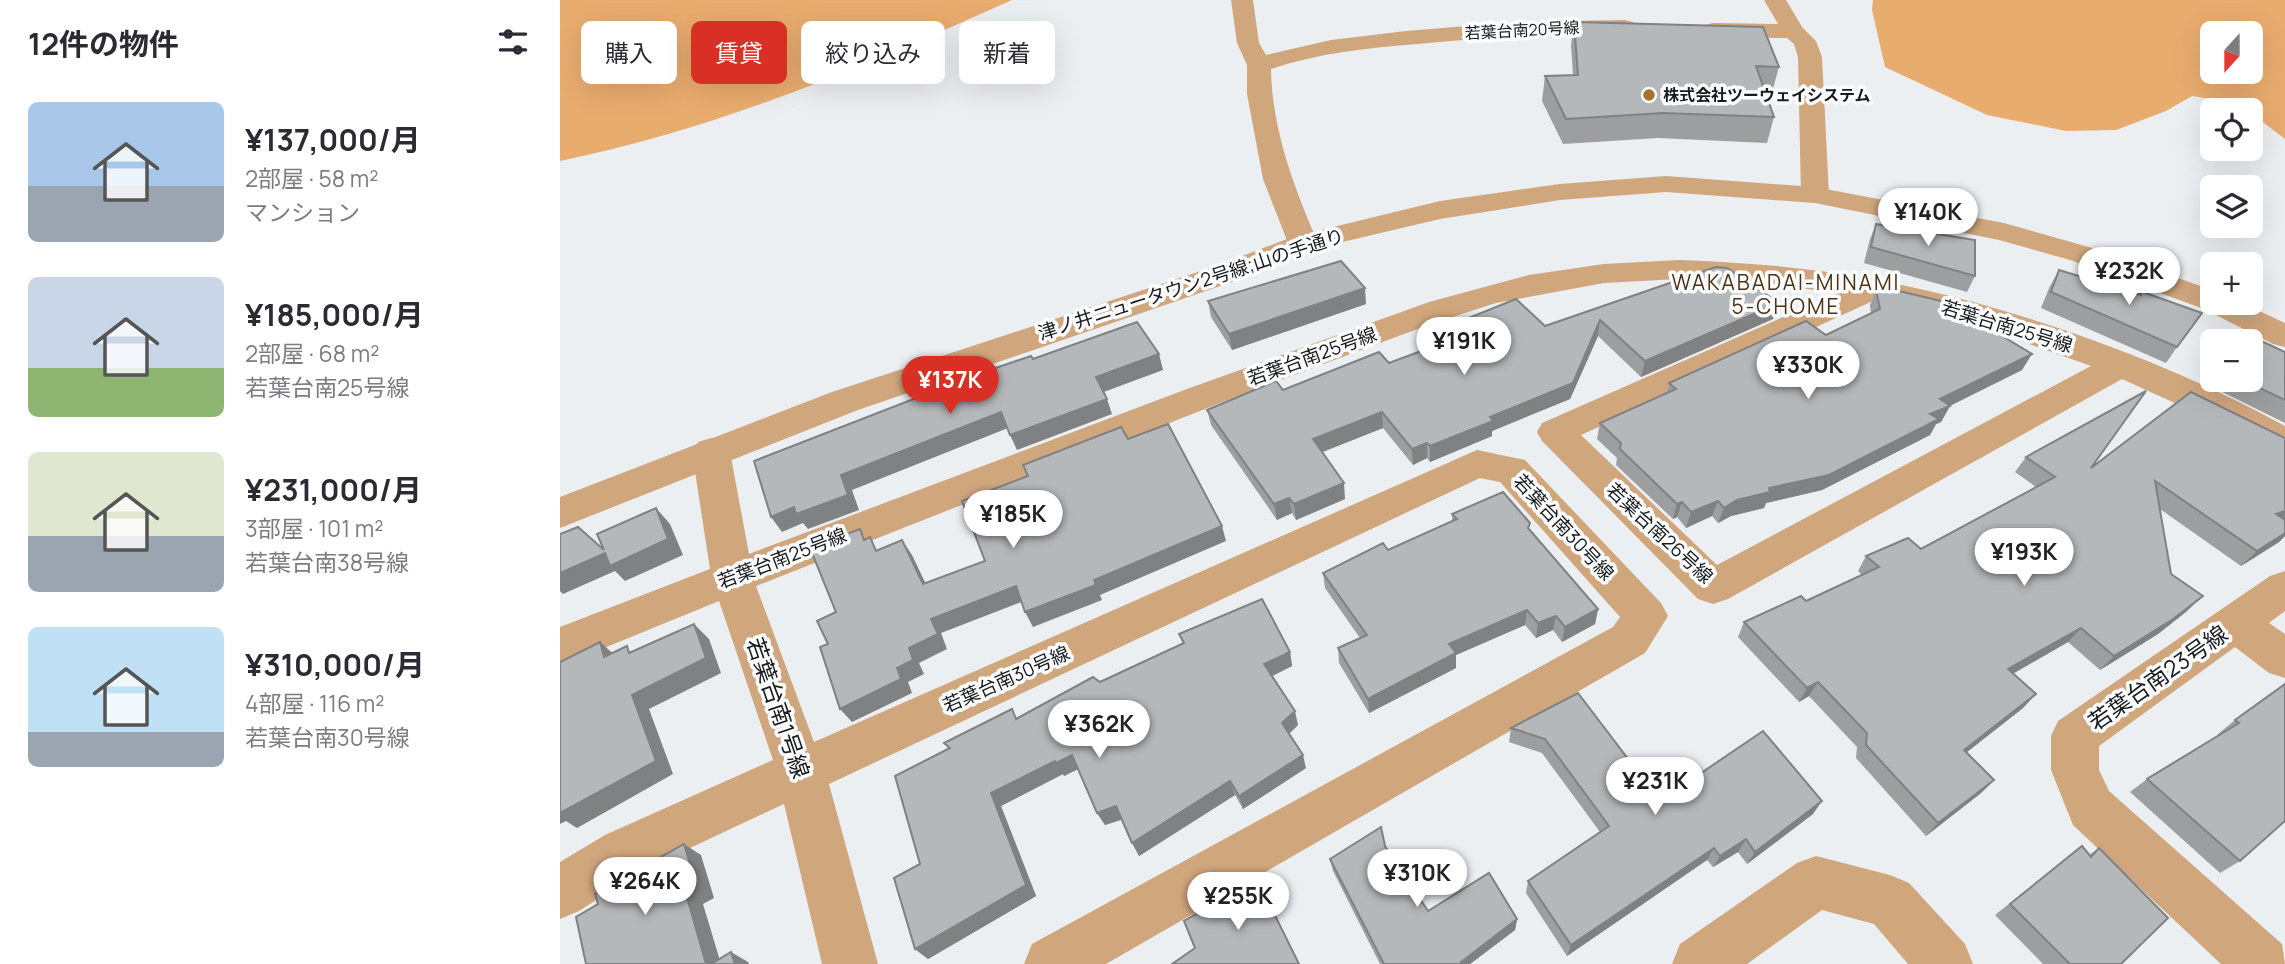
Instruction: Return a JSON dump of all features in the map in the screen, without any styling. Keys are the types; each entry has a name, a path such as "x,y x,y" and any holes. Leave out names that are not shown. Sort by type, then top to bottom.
{"street":[{"path":"1242,0 1248,43 1259,65 1259,94 1278,179 1303,243"},
{"path":"1775,0 1793,31 1805,41 1810,57 1815,195"},
{"name":"若葉台南20号線","path":"1259,65 1282,57 1373,42 1459,33 1539,28 1641,28"},
{"path":"1696,29 1793,31"},
{"name":"津ノ井ニュータウン2号線;山の手通り","path":"560,513 845,401 1227,273 1303,243 1440,210 1560,192 1666,184 1815,195 2004,232 2081,254 2200,297"},
{"name":"若葉台南25号線","path":"560,647 732,577 1242,381 1415,318 1515,288 1604,274 1656,271 1785,275 1873,289 2036,332 2121,365 2244,419 2285,443"},
{"name":"若葉台南26号線","path":"1873,289 1555,432 1713,587 2121,365"},
{"name":"津ノ井ニュータウン2号線;山の手通り","path":"2241,315 2285,336"},
{"name":"若葉台南1号線","path":"710,452 732,577 802,772 850,964"},
{"name":"若葉台南30号線","path":"802,772 1477,464 1512,470 1646,616 1629,640 1052,964"},
{"name":"若葉台南23号線","path":"2262,964 2091,808 2075,771 2075,736 2285,588"},
{"path":"2236,623 2285,659"},
{"path":"560,892 623,853 802,772"},
{"path":"1700,964 1816,882 1890,902 1945,964"}],"shaded area":[{"path":"560,0 1012,0 945,29 945,21 801,21 801,84 814,84 676,132 560,161"},
{"path":"1873,0 2285,0 2285,139 2263,122 2263,98 2192,96 2166,111 2116,130 2066,131 1987,115 1885,67 1872,10"}],"building":[{"name":"株式会社ツーウェイシステム","path":"1574,22 1763,27 1779,67 1756,66 1774,117 1663,113 1566,119 1545,76 1578,75"},
{"path":"1876,224 1975,240 1975,276 1871,247"},
{"path":"1341,261 1365,288 1229,334 1208,301"},
{"path":"1716,267 1727,268 1779,303 1645,361 1600,320 1573,383 1490,417 1493,421 1430,446 1427,443 1412,449 1382,412 1313,439 1344,483 1294,504 1289,498 1274,504 1207,410 1276,381 1283,390 1379,352 1389,363 1472,332 1461,321 1516,299 1545,326"},
{"path":"2059,270 2141,295 2140,291 2200,312 2201,315 2177,347 2051,292"},
{"path":"1882,287 1945,302 2032,354 1940,399 1950,406 1930,414 1939,419 1829,475 1769,488 1770,492 1737,500 1724,508 1718,501 1691,512 1682,502 1677,504 1620,449 1621,443 1600,423 1676,389 1669,383 1806,321 1826,335 1880,309 1876,290"},
{"path":"1137,322 1159,354 1096,377 1107,399 1010,435 1001,412 841,475 848,495 796,514 794,507 771,517 754,461 978,374 1031,356 1033,359"},
{"path":"2263,342 2285,352 2285,400 2263,390"},
{"path":"2146,391 2091,468 2191,392 2285,438 2285,511 2276,514 2285,520 2285,533 2257,551 2155,481 2171,574 2203,596 2173,619 2114,656 2081,628 2008,669 2036,694 1964,750 1994,780 1938,823 1866,745 1867,733 1818,682 1807,688 1744,622 1801,596 1806,601 1879,567 1866,556 1908,538 1921,549 2055,477 2026,457"},
{"path":"1168,424 1222,526 1094,580 1096,585 1025,612 1016,586 931,619 938,634 909,648 913,660 897,668 901,679 840,709 820,647 828,644 817,621 836,612 810,548 860,529 864,540 870,537 876,551 902,540 923,584 985,561 962,501 1028,476 1023,465 1121,427 1128,439"},
{"path":"1503,492 1530,523 1528,528 1598,609 1565,627 1556,616 1538,623 1527,610 1449,644 1456,653 1368,699 1338,648 1367,635 1323,573 1383,543 1388,550 1457,519 1452,514"},
{"path":"656,508 668,539 610,566 605,553 560,573 560,534 578,527 604,550 597,534"},
{"path":"1262,599 1290,652 1264,664 1295,711 1282,723 1303,755 1239,796 1230,781 1132,843 1116,806 1097,813 1072,755 991,793 1026,885 915,949 894,878 920,864 895,776 950,748 944,743 1012,709 1016,719 1093,677 1100,682 1184,643 1179,634"},
{"path":"694,624 706,658 632,695 656,761 560,813 560,662 600,642 604,657 627,646 629,653"},
{"path":"2285,684 2285,821 2240,861 2147,779 2239,723 2235,720"},
{"path":"1578,693 1660,801 1763,731 1822,801 1755,852 1746,839 1720,856 1714,848 1571,945 1528,881 1609,826 1545,739 1511,728"},
{"path":"1381,827 1385,846 1428,911 1489,873 1517,919 1461,962 1463,964 1384,964 1330,859"},
{"path":"684,844 697,887 686,894 706,964 586,964 576,917 598,904 595,894"},
{"path":"2082,846 2091,857 2099,848 2168,918 2121,964 2070,964 2010,904"},
{"path":"1257,879 1299,964 1172,964 1195,948 1184,921"},
{"path":"731,952 735,964 711,964"}],"place":[{"name":"株式会社ツーウェイシステム","path":"1649,95"}],"district":[{"name":"WAKABADAI-MINAMI 5-CHOME","path":"1786,295"}]}
